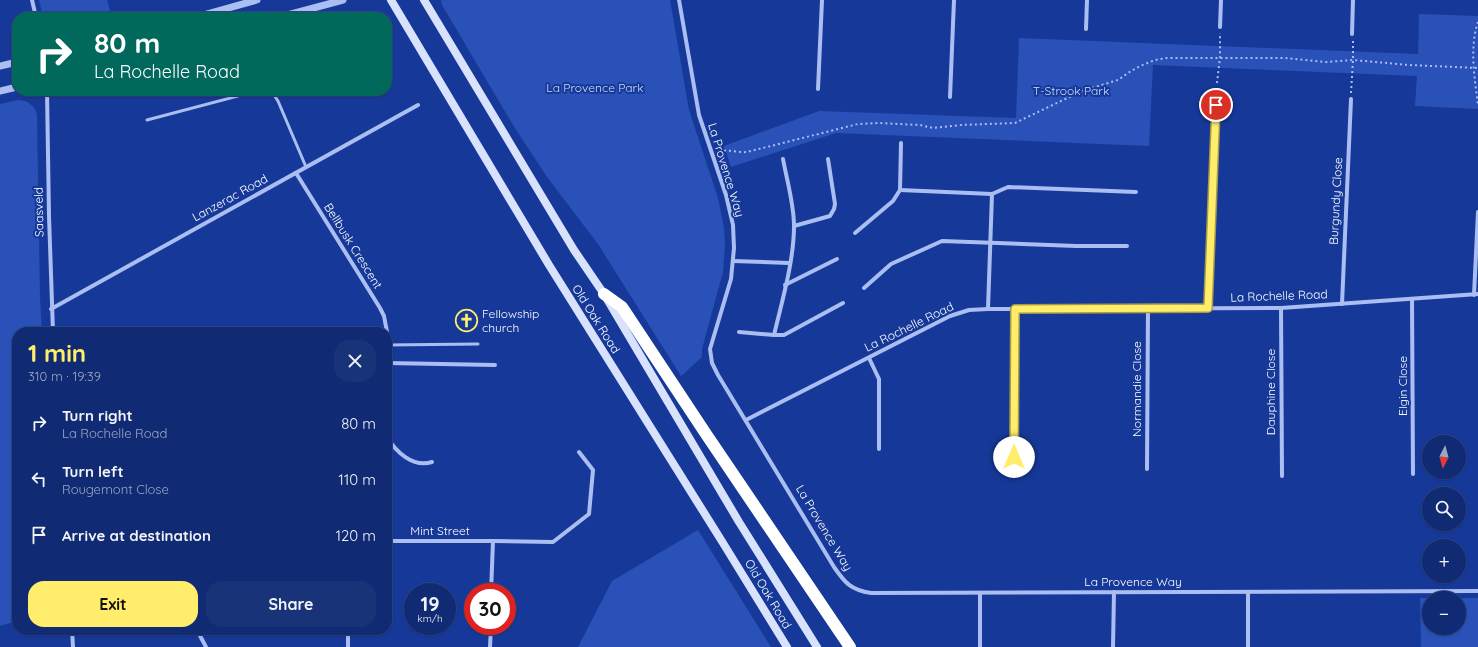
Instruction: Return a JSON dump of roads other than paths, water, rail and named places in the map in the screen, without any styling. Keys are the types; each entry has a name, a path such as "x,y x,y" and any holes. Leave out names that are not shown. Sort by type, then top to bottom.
{"highway":[{"path":"604,294 622,307 850,647"}],"main road":[{"name":"Old Oak Road","path":"391,0 549,265 787,647"},
{"name":"Old Oak Road","path":"424,0 574,250 604,294 739,522 817,647"}],"street":[{"path":"32,0 35,12"},
{"path":"214,12 257,0"},
{"path":"298,12 342,0"},
{"name":"La Provence Way","path":"679,0 701,123 731,215 734,238 733,261 728,289 711,344 710,354 712,364 834,567 850,586 857,590 871,593 1478,591"},
{"path":"818,89 822,0"},
{"path":"950,97 954,0"},
{"path":"1086,29 1088,0"},
{"path":"1220,27 1221,0"},
{"path":"1352,34 1353,0"},
{"path":"0,66 12,63"},
{"path":"0,91 12,88"},
{"path":"1208,308 1216,90"},
{"name":"Saasveld","path":"47,96 52,327"},
{"name":"Burgundy Close","path":"1342,304 1351,99"},
{"name":"Lanzerac Road","path":"51,309 418,104"},
{"path":"855,233 893,201 900,190 901,143"},
{"path":"774,335 785,285 794,226 792,205 783,159"},
{"path":"794,226 830,216 834,209 828,159"},
{"name":"Bellbusk Crescent","path":"296,173 380,308 384,316 386,327"},
{"path":"900,190 992,194 1008,187 1136,192"},
{"path":"988,309 992,194"},
{"path":"1476,294 1478,212"},
{"path":"864,288 891,264 942,241 1076,246 1127,246"},
{"path":"785,285 837,259"},
{"path":"733,261 789,263"},
{"name":"La Rochelle Road","path":"746,420 956,314 969,310 1281,308 1476,294"},
{"name":"Elgin Close","path":"1412,299 1413,474"},
{"path":"739,332 774,335 788,333 843,303"},
{"name":"Normandie Close","path":"1147,469 1148,308"},
{"name":"Dauphine Close","path":"1281,308 1282,476"},
{"path":"1013,472 1015,309"},
{"path":"868,358 879,379 880,449"},
{"path":"392,363 495,364"},
{"path":"392,444 408,459 423,464 432,462"},
{"name":"Mint Street","path":"392,541 553,542 589,514 593,470 579,452"},
{"path":"491,583 493,542"},
{"path":"980,592 980,647"},
{"path":"1113,647 1114,592"},
{"path":"1248,592 1248,647"},
{"path":"72,635 73,647"},
{"path":"200,635 206,647"},
{"path":"348,635 348,647"},
{"path":"490,647 491,635"}],"lane":[{"path":"147,120 238,96"},
{"path":"275,96 306,167"},
{"path":"392,345 478,344"}],"place":[{"name":"Fellowship church","path":"467,321"}],"park label":[{"name":"La Provence Park","path":"595,88"},
{"name":"T-Strook Park","path":"1071,91"}]}
